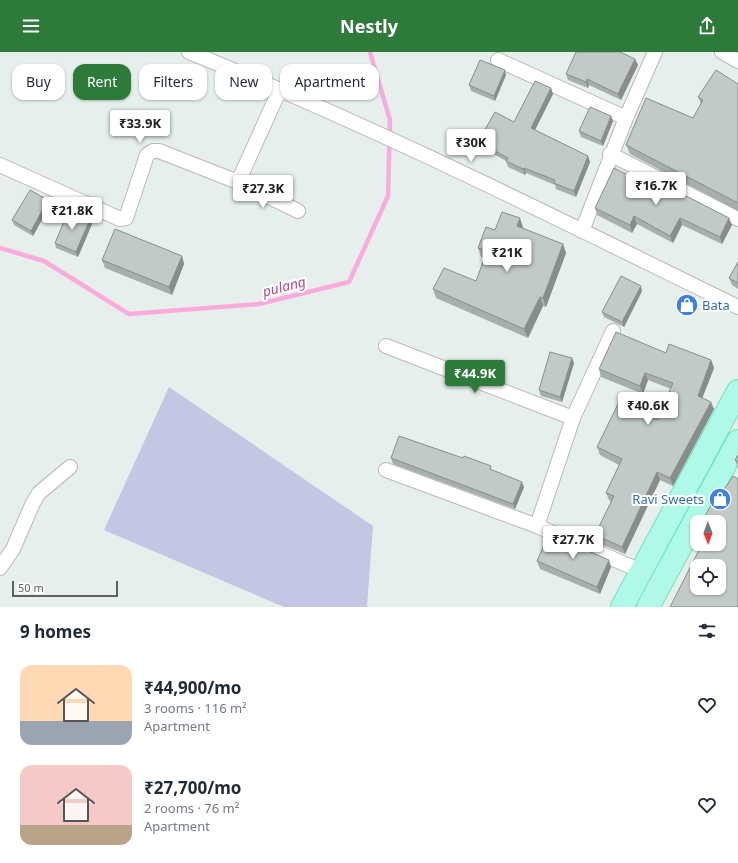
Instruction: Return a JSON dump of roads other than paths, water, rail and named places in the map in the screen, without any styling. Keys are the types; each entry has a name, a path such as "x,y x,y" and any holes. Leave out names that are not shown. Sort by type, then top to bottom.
{"main road":[{"path":"622,607 738,391"},
{"path":"648,607 738,441"}],"street":[{"path":"189,52 280,89 238,182"},
{"path":"582,231 610,154 655,52"},
{"path":"722,52 738,61"},
{"path":"498,60 626,118"},
{"path":"305,100 352,121 738,307"},
{"path":"0,165 120,219 126,218 128,214 147,155 153,151 159,151 238,182 298,211"},
{"path":"610,154 738,219"},
{"path":"537,526 573,418 613,331"},
{"path":"386,346 573,418"},
{"path":"0,568 13,548 33,503 39,494 70,467"},
{"path":"386,470 537,526 641,571"}],"waterway":[{"name":"pulang","path":"0,248 44,261 129,314 259,304 349,282 388,196 390,120 370,52"}],"place":[{"name":"Bata","path":"687,305"},
{"name":"Ravi Sweets","path":"720,499"}]}
